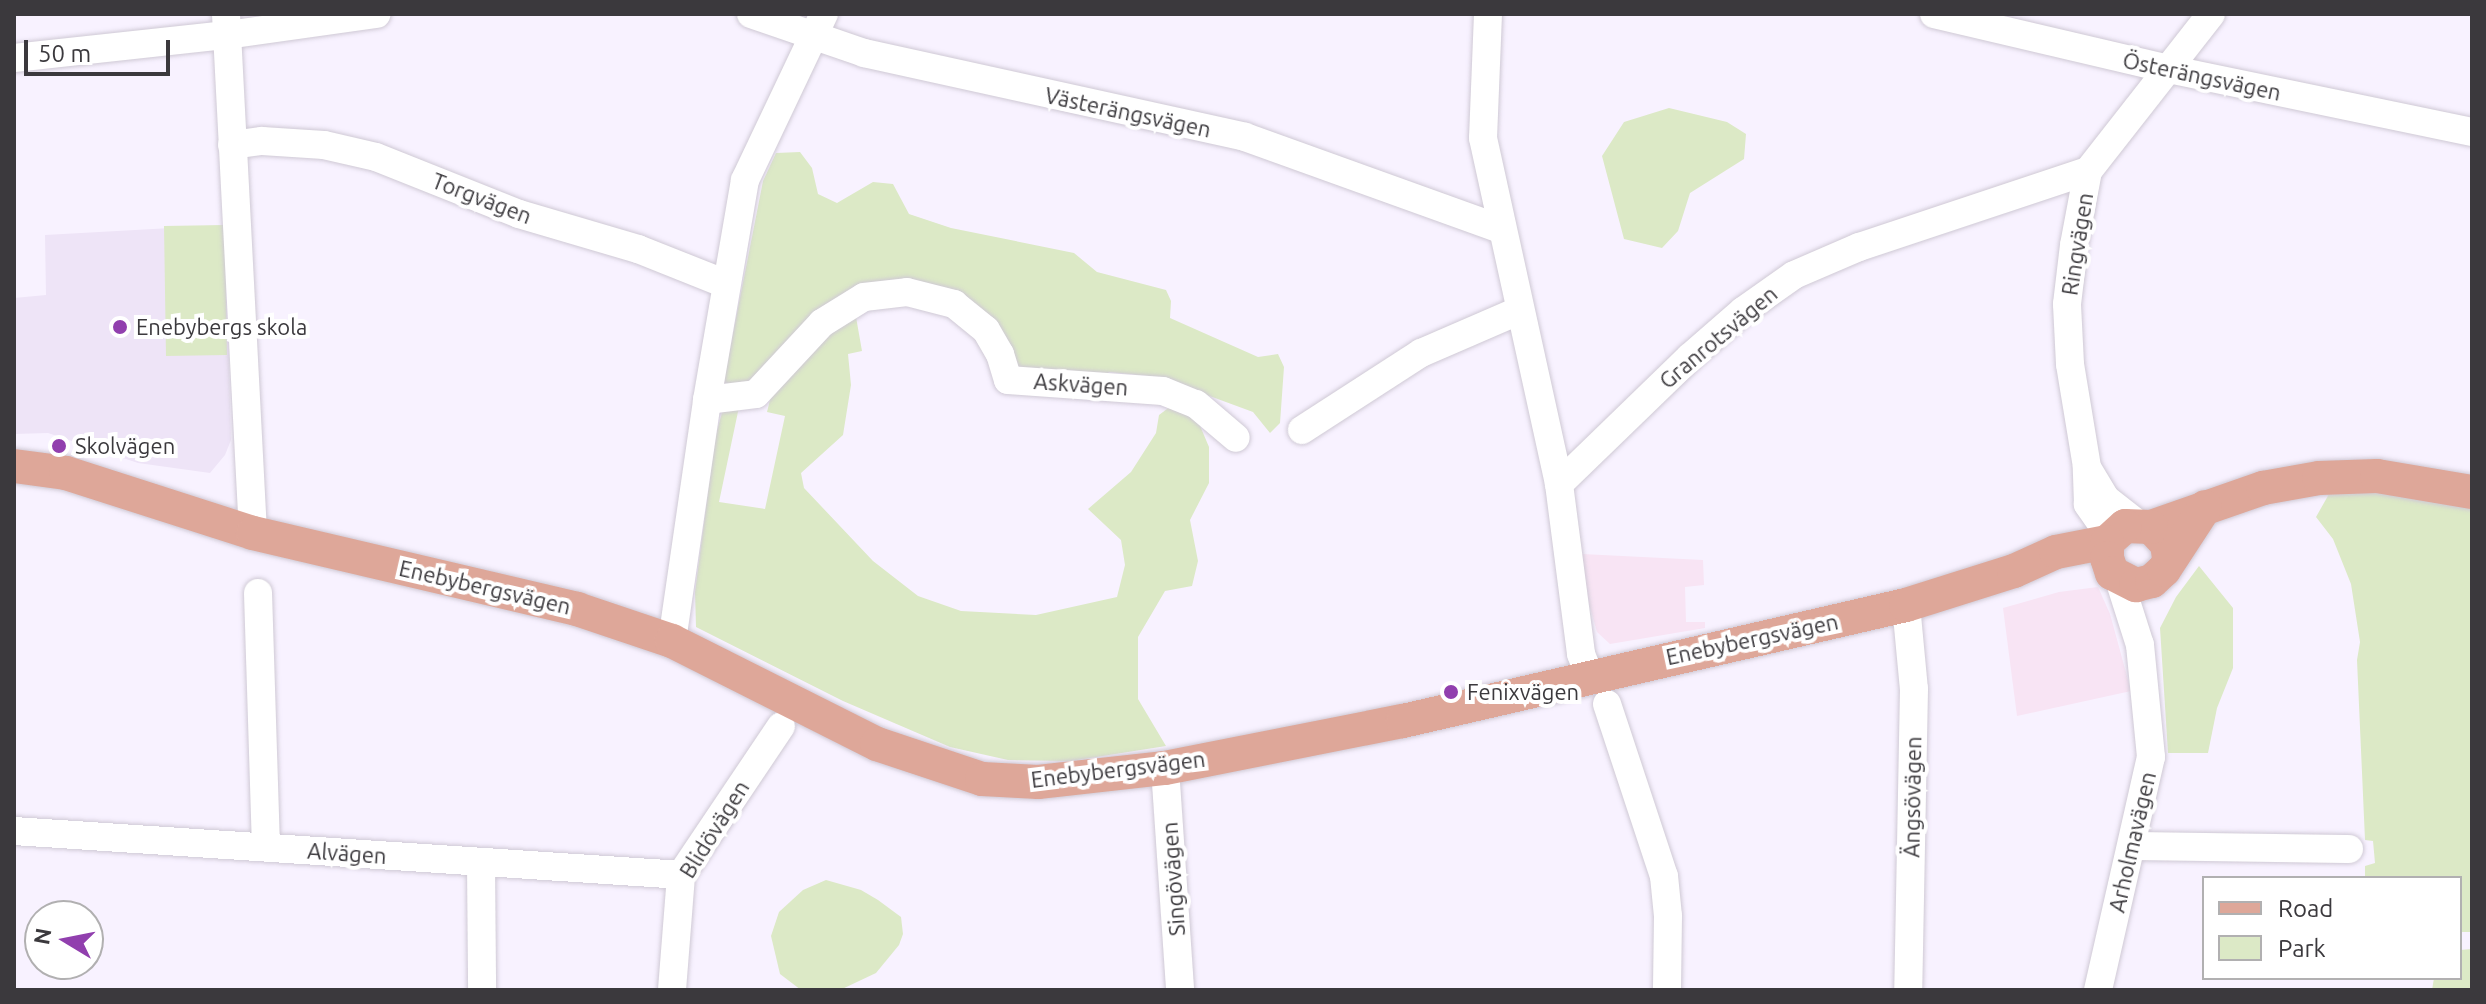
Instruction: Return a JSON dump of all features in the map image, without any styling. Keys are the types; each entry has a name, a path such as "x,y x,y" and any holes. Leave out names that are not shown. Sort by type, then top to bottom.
{"main road":[{"name":"Enebybergsvägen","path":"14,466 66,473 253,533 577,609 672,641 877,744 982,779 1038,782 1165,768 1403,721 1598,689 1906,605 2014,571 2063,567 2132,553 2205,507 2263,488 2319,478 2377,476 2472,492"}],"street":[{"path":"14,58 226,25 377,14"},
{"name":"Västerängsvägen","path":"751,14 819,24 864,53 1245,137 1500,229"},
{"path":"1488,14 1483,138 1518,311 1559,484 1581,654 1598,689 1664,876 1668,916 1667,990"},
{"name":"Österängsvägen","path":"1934,14 2168,69 2472,132"},
{"name":"Ringvägen","path":"2132,553 2087,467 2070,364 2067,304 2088,171 2211,14"},
{"path":"672,641 707,400 745,180 819,24"},
{"path":"226,25 253,533"},
{"name":"Torgvägen","path":"232,145 262,141 324,145 376,157 519,214 638,249 726,284"},
{"name":"Granrotsvägen","path":"1559,484 1690,357 1743,311 1794,275 1859,247 2088,171"},
{"name":"Askvägen","path":"707,400 756,394 822,323 864,297 907,292 954,304 986,330 1000,354 1008,380 1163,391 1196,404 1236,438"},
{"path":"1302,430 1421,353 1518,311"},
{"name":"Arholmavägen","path":"2098,990 2151,757 2132,553"},
{"path":"258,593 266,847"},
{"name":"Ängsövägen","path":"1906,605 1914,689 1908,990"},
{"name":"Blidövägen","path":"672,990 681,875 781,726"},
{"name":"Singövägen","path":"1165,768 1180,990"},
{"name":"Alvägen","path":"14,831 681,875"},
{"path":"2132,846 2349,849"},
{"path":"481,863 482,990"}],"shaded area":[{"name":"Enebybergs skola","path":"225,225 231,440 225,455 210,473 138,463 48,433 14,434 14,298 46,295 45,235"},
{"path":"1582,554 1703,560 1704,585 1685,587 1686,622 1705,622 1705,628 1610,644 1597,632 1585,590"},
{"path":"2098,587 2110,614 2131,691 2017,716 2003,608 2059,592"}],"green space":[{"path":"1669,108 1727,122 1746,134 1744,159 1690,193 1678,231 1662,248 1624,239 1602,156 1624,122"},
{"path":"800,152 812,168 818,194 837,203 873,182 893,184 909,214 951,228 1074,253 1097,272 1166,290 1171,301 1170,318 1258,357 1278,354 1284,367 1280,423 1270,433 1253,412 1158,377 1109,372 1101,379 1017,368 985,313 899,282 744,388 723,384 763,181 776,153"},
{"path":"225,225 227,355 166,356 164,226"},
{"path":"856,317 862,351 848,354 851,385 843,435 801,473 804,488 873,561 918,596 961,611 1036,615 1117,597 1125,565 1121,540 1088,509 1131,472 1156,433 1159,415 1171,406 1198,421 1209,447 1209,483 1190,520 1198,561 1192,586 1165,591 1138,637 1138,699 1166,746 1071,761 1008,760 950,747 843,701 696,627 695,592 715,438 723,409 739,407 719,502 765,509 785,416 767,412 771,396 831,326"},
{"path":"2364,491 2444,501 2472,509 2472,932 2462,932 2462,876 2365,876 2365,866 2375,863 2373,841 2365,840 2357,660 2360,642 2351,584 2333,539 2316,517 2329,494"},
{"path":"2199,566 2233,608 2233,668 2217,708 2208,753 2168,753 2160,628 2176,597"},
{"path":"826,880 861,890 878,900 901,917 903,934 899,945 876,973 840,990 801,990 780,974 771,936 779,912 803,890"},
{"path":"2472,949 2472,990 2432,990 2434,980 2462,980 2462,950"}],"place":[{"name":"Enebybergs skola","path":"120,327"},
{"name":"Skolvägen","path":"59,446"},
{"name":"Fenixvägen","path":"1451,692"}]}
